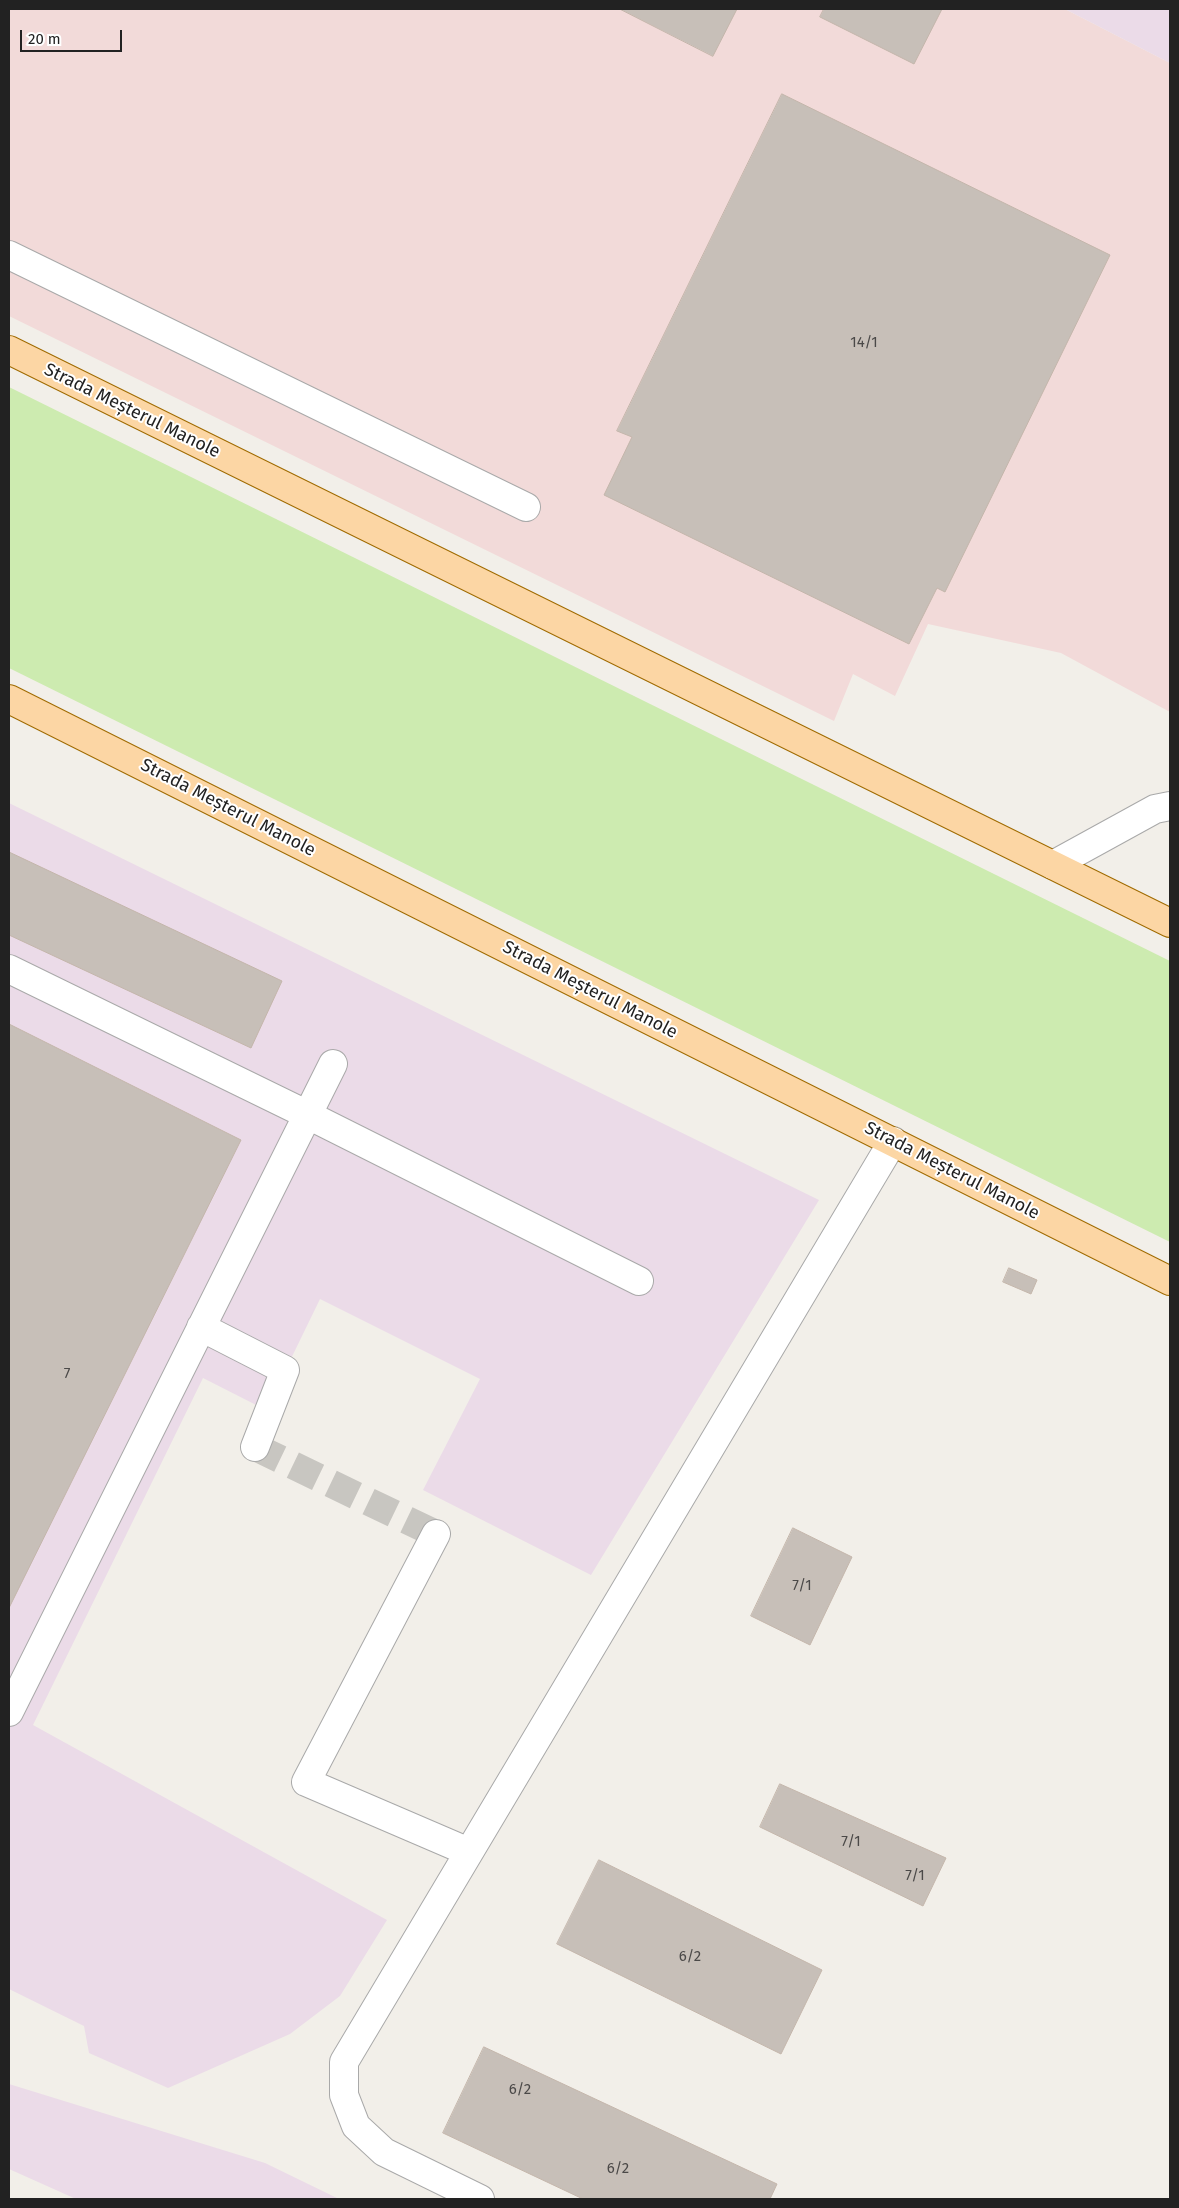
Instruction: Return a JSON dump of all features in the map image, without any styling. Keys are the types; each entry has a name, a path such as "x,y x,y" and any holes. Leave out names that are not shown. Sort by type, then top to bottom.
{"main road":[{"name":"Strada Meșterul Manole","path":"9,350 1170,923"},
{"name":"Strada Meșterul Manole","path":"9,699 1170,1281"}],"lane":[{"path":"9,255 526,507"},
{"path":"1053,865 1155,809 1170,806"},
{"path":"9,969 308,1115 639,1281"},
{"path":"9,1712 333,1064"},
{"path":"480,2199 384,2152 356,2126 344,2095 344,2062 893,1141"},
{"path":"201,1327 285,1370 255,1447"},
{"path":"436,1534 306,1782 470,1852"}],"shaded area":[{"path":"9,9 1065,9 1170,63 1170,712 1061,653 928,624 895,696 853,674 834,721 9,316"},
{"path":"1065,9 1170,9 1170,63"},
{"path":"9,803 819,1200 591,1575 423,1490 480,1379 320,1299 266,1410 203,1378 33,1725 387,1920 340,1996 290,2034 168,2088 89,2053 84,2026 9,1989"},
{"path":"9,2084 265,2163 339,2199 76,2199 9,2169"}],"green space":[{"path":"9,387 1170,961 1170,1242 9,668"}],"building":[{"path":"620,9 737,9 713,56"},
{"path":"824,9 942,9 914,64 820,17"},
{"path":"782,94 1110,255 945,592 937,588 909,644 604,495 632,437 617,431"},
{"path":"9,852 282,981 251,1048 9,935"},
{"path":"9,1024 241,1140 9,1608"},
{"path":"1009,1268 1037,1280 1031,1294 1003,1282"},
{"path":"793,1528 852,1557 810,1645 751,1616"},
{"path":"780,1784 946,1858 923,1906 760,1827"},
{"path":"599,1860 822,1970 781,2054 557,1944"},
{"path":"484,2047 777,2184 770,2199 583,2199 443,2133"}],"tunnel":[{"path":"255,1447 436,1534"}]}
